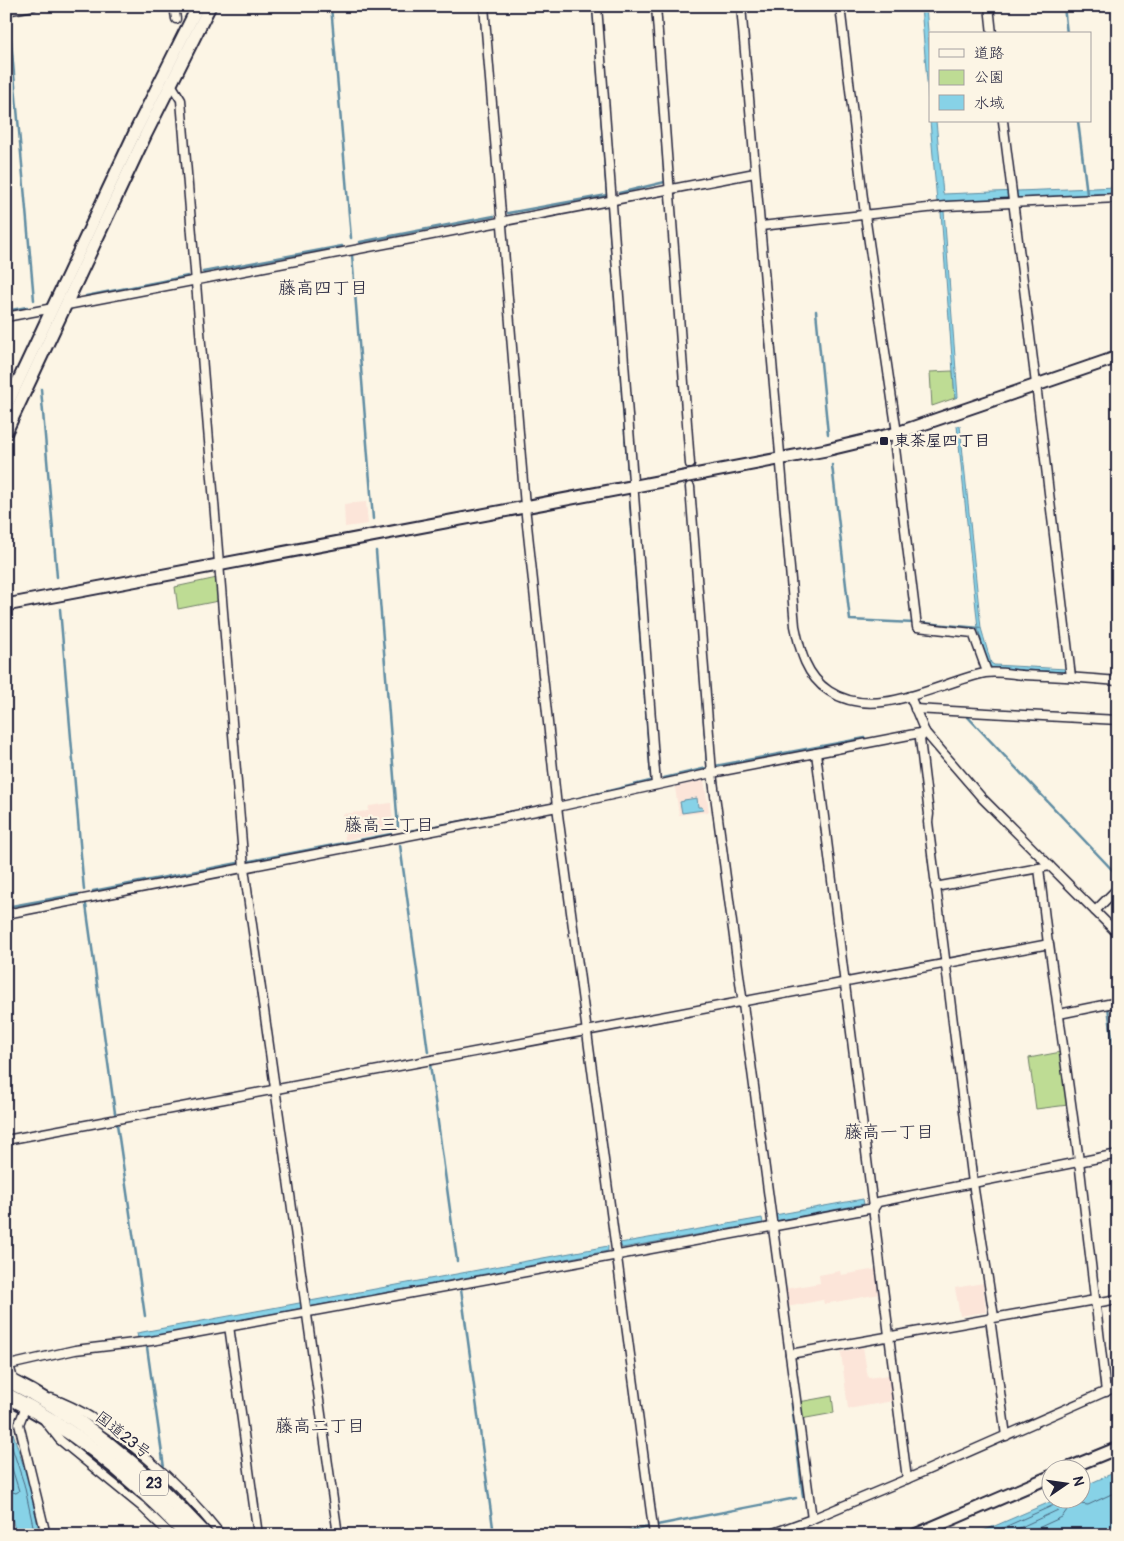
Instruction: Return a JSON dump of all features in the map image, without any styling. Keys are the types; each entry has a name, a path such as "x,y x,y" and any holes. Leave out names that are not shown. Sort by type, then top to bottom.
{"highway":[{"name":"国道23号","path":"10,1381 30,1391 95,1442 187,1535"},
{"name":"国道23号","path":"15,1400 95,1442 140,1470 205,1535"}],"street":[{"path":"6,11 33,6"},
{"path":"174,6 176,19"},
{"path":"6,407 136,130 198,6"},
{"path":"6,432 146,134 210,6"},
{"path":"484,6 525,506 557,807 615,1254 654,1535"},
{"path":"597,6 656,785"},
{"path":"656,6 690,464"},
{"path":"741,6 755,173 762,226 795,626 799,647 805,663 815,678 826,689 851,702 867,704 910,696 987,672 1118,680"},
{"path":"840,6 865,215 897,433 895,448 917,627 973,633 987,672"},
{"path":"988,6 992,32"},
{"path":"171,84 181,100 244,868 338,1535"},
{"path":"1003,122 1071,677"},
{"path":"67,305 755,173"},
{"path":"762,226 946,206 1012,201 1118,198"},
{"path":"6,317 53,308"},
{"path":"6,605 826,450 897,433 1118,357"},
{"path":"690,487 712,773 812,1519"},
{"path":"910,696 925,732 982,798 1118,934"},
{"path":"916,709 1118,720"},
{"path":"6,914 557,807 712,773 925,732"},
{"path":"925,732 920,739 929,814 928,822 1006,1436"},
{"path":"816,753 907,1479"},
{"path":"936,887 1050,866"},
{"path":"1039,868 1079,1161 1106,1392"},
{"path":"1096,911 1118,888"},
{"path":"6,1140 1048,944"},
{"path":"1059,1014 1118,1002"},
{"path":"9,1364 75,1350 151,1341 229,1326 307,1307 874,1208 878,1202 1118,1154"},
{"path":"790,1354 992,1317 1118,1299"},
{"path":"229,1326 258,1535"},
{"path":"6,1354 9,1364 10,1381"},
{"path":"768,1535 812,1519 907,1479 1118,1386"},
{"path":"30,1391 69,1405 108,1429 171,1479 221,1535"},
{"path":"15,1400 46,1535"},
{"path":"39,1413 60,1440 142,1507 171,1535"},
{"path":"1092,1459 1118,1448"},
{"path":"915,1535 1042,1480"}],"shaded area":[{"path":"366,502 368,524 345,527 344,504"},
{"path":"704,780 709,812 679,815 675,787"},
{"path":"391,803 394,831 345,840 342,814 368,811 369,806"},
{"path":"877,1269 880,1294 824,1304 823,1300 787,1307 785,1289 820,1283 819,1275 840,1271 841,1275"},
{"path":"983,1283 986,1312 960,1316 955,1288"},
{"path":"863,1347 868,1378 889,1375 893,1401 848,1409 841,1352"}],"green space":[{"path":"953,371 955,398 932,406 930,372"},
{"path":"217,578 218,601 178,609 175,587"},
{"path":"1061,1052 1068,1105 1036,1109 1029,1058"},
{"path":"832,1396 834,1413 801,1419 799,1402"}],"water":[{"path":"921,6 926,6 929,44 929,106"},
{"path":"930,122 936,122 943,194 1118,187 1118,193 937,202"},
{"path":"944,211 958,397 955,398 941,212"},
{"path":"957,426 960,426 981,628 991,663 994,665 1066,669 1064,672 993,668 988,665 978,628"},
{"path":"697,798 698,807 702,807 703,810 682,813 680,802"},
{"path":"863,1199 864,1204 776,1221 775,1215"},
{"path":"762,1218 763,1223 622,1248 620,1243"},
{"path":"608,1246 608,1251 138,1339 137,1333"},
{"path":"6,1411 29,1483 40,1535 16,1535 6,1492"},
{"path":"1118,1471 1118,1535 974,1535 1042,1506 1042,1508 1092,1508 1092,1483"}],"waterway":[{"path":"331,6 351,238"},
{"path":"508,213 607,195 593,6"},
{"path":"1064,6 1067,32"},
{"path":"9,18 34,300"},
{"path":"619,193 665,182 656,55"},
{"path":"1078,122 1087,194"},
{"path":"608,206 628,473"},
{"path":"360,242 494,216"},
{"path":"203,272 342,246"},
{"path":"352,255 373,519"},
{"path":"86,296 188,276"},
{"path":"6,311 27,307"},
{"path":"816,311 828,434"},
{"path":"41,389 57,577"},
{"path":"832,465 850,620 914,623"},
{"path":"630,502 651,777"},
{"path":"376,551 398,827"},
{"path":"60,609 84,890"},
{"path":"923,623 980,628"},
{"path":"697,624 707,764"},
{"path":"965,714 1118,876"},
{"path":"715,766 865,738"},
{"path":"664,778 707,768"},
{"path":"563,802 650,781"},
{"path":"404,832 547,805"},
{"path":"250,861 391,834"},
{"path":"400,845 428,1052"},
{"path":"93,891 238,863"},
{"path":"6,907 78,894"},
{"path":"86,905 115,1113"},
{"path":"1108,1007 1118,1083"},
{"path":"430,1064 457,1261"},
{"path":"117,1124 145,1316"},
{"path":"975,1166 976,1175"},
{"path":"461,1289 494,1535"},
{"path":"147,1347 164,1468"},
{"path":"791,1397 803,1497"},
{"path":"657,1525 796,1498"},
{"path":"609,1535 649,1527"}],"place":[{"name":"東茶屋四丁目","path":"884,441"}],"district":[{"name":"藤高四丁目","path":"323,288"},
{"name":"藤高三丁目","path":"389,825"},
{"name":"藤高一丁目","path":"889,1132"},
{"name":"藤高二丁目","path":"320,1426"}]}
